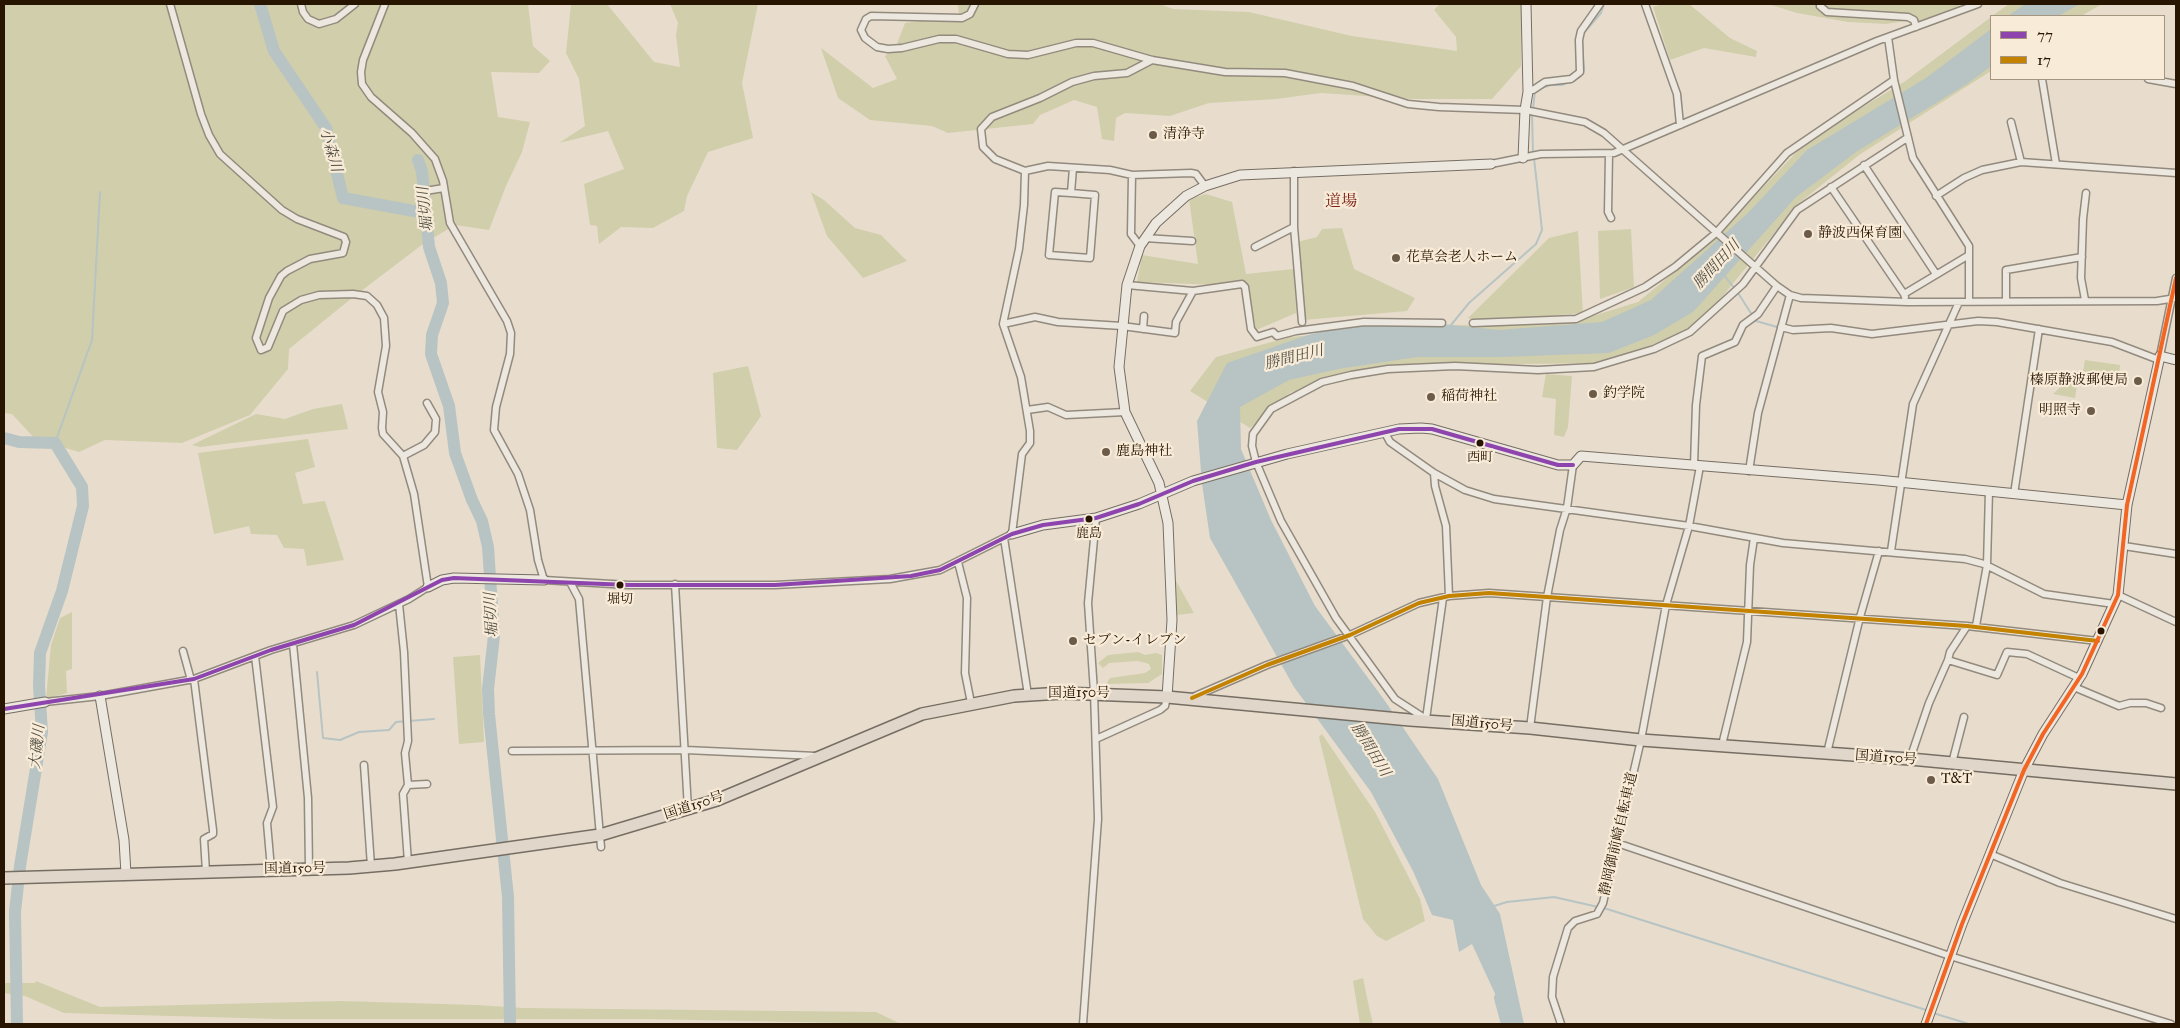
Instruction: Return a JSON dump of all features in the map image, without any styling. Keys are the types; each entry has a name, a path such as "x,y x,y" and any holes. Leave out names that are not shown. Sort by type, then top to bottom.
{"highway":[{"name":"国道150号","path":"4,878 370,866 600,835 717,800 817,756 922,714 971,703 1028,695 1094,692 1190,698 1410,720 1426,719 1530,728 1641,740 1910,759 2176,784"}],"street":[{"path":"170,4 201,114 220,154 282,210 297,219 344,237 346,242 343,252 310,259 287,270 275,284 256,338 261,350 268,347 283,310 296,301 319,295 353,294 367,296 377,305 384,318 386,346 378,392 382,412 383,434 403,456 414,494 428,587"},
{"path":"301,4 303,12 308,19 319,24 336,19 356,4"},
{"path":"385,4 364,60 361,72 362,84 371,97 412,133 430,152 437,165 444,188 450,223 472,257 507,321 511,333 510,354 493,423 497,437 518,474 530,510 538,560 544,580"},
{"path":"975,4 970,14 962,18 871,16 866,19 862,30 865,38 877,47 888,49 902,48 939,39 956,39 1008,54 1028,55 1076,43 1093,43 1152,60 1225,72 1285,74 1353,86 1408,104 1526,110 1585,122 1604,133 1777,286 1790,295 1812,300 1969,302 2174,298"},
{"path":"1526,4 1528,89 1526,157"},
{"path":"1528,89 1533,90 1545,82 1570,79 1580,72 1579,40 1581,31 1600,4"},
{"path":"1645,4 1677,94 1680,125"},
{"path":"1821,4 1820,6 1827,12 1908,16 1914,20 1916,27"},
{"path":"1096,739 1160,710 1165,706 1167,696 1172,620 1168,524 1162,494 1125,412 1119,367 1127,285 1143,242 1156,223 1172,207 1205,186 1240,175 1294,171 1491,164 1538,155 1609,154 1888,37 1978,4"},
{"path":"1888,37 1894,80 1906,136 1913,158 1968,246 1969,302"},
{"path":"1152,60 1127,73 1094,76 1072,82 986,121 980,135 983,147 995,159 1025,171 1048,166 1110,170 1132,175 1191,173 1196,174 1205,186"},
{"path":"1473,323 1576,319 1645,287 1675,267 1716,233 1786,153 1894,80"},
{"path":"2042,80 2056,164"},
{"path":"2154,80 2176,84"},
{"path":"2012,122 2021,162"},
{"path":"1434,473 1434,486 1446,526 1446,597 1426,719 1395,699 1347,636 1294,546 1254,463 1253,434 1260,422 1271,409 1322,382 1388,369 1455,366 1538,370 1594,367 1654,349 1690,332 1739,288 1756,268 1797,210 1906,136"},
{"path":"1609,154 1608,212 1611,218"},
{"path":"1936,196 1964,178 1982,170 2021,162 2176,173"},
{"path":"1864,165 1936,274"},
{"path":"1071,193 1073,168"},
{"path":"1025,171 1024,204 1019,249 1003,324 1021,377 1030,442 1022,454 1008,536 1028,695"},
{"path":"1294,171 1294,227 1302,322"},
{"path":"1132,175 1131,234 1143,242 1192,241"},
{"path":"1831,187 1904,294 1907,302"},
{"path":"425,191 444,188"},
{"path":"1055,192 1071,193 1095,195 1090,258 1049,255 1055,192"},
{"path":"2085,300 2081,278 2086,193"},
{"path":"1255,247 1294,227"},
{"path":"1904,294 1969,254"},
{"path":"2006,301 2006,270 2082,257"},
{"path":"1929,1016 1950,956 2024,770 2043,734 2079,678 2118,595 2127,505 2174,298 2176,278"},
{"path":"1127,285 1192,291 1242,284 1251,329 1257,337 1273,332 1277,336 1296,331 1369,322 1442,323"},
{"name":"静岡御前崎自転車道","path":"1560,1024 1552,997 1552,984 1566,932 1575,921 1594,917 1600,911 1603,903 1641,740 1666,605 1690,526 1697,466 1696,405 1702,356 1735,342 1743,324 1758,314 1777,286"},
{"path":"1003,324 1035,317 1058,322 1122,326 1175,334 1176,322 1192,291"},
{"path":"1749,471 1758,413 1790,295"},
{"path":"1891,551 1899,484 1913,404 1959,302"},
{"path":"1143,330 1144,316"},
{"path":"1781,328 1793,330 1831,328 1872,334 1978,321 2040,329 2112,342 2160,358 2176,360"},
{"path":"2014,494 2040,329"},
{"path":"403,456 424,445 435,432 436,419 427,403"},
{"path":"1027,410 1048,407 1066,415 1125,412"},
{"path":"4,709 100,696 192,680 255,656 354,625 428,587 454,578 675,584 775,584 882,580 940,570 1008,536 1043,525 1096,518 1198,480 1254,463 1399,429 1432,429 1558,465 1572,465"},
{"path":"1385,433 1390,442 1434,473 1465,490 1494,499 1567,508 1690,526 1754,538 1830,548 1891,551 1965,559 1987,565 2044,594 2114,604"},
{"path":"1530,728 1547,597 1560,530 1567,508 1572,465 1581,456 1989,491 2127,505"},
{"path":"1976,626 1987,565 1989,491"},
{"path":"1083,1024 1098,819 1094,692 1088,603 1096,518"},
{"path":"1722,745 1747,642 1750,565 1754,538"},
{"path":"2124,546 2176,554"},
{"path":"1827,753 1860,617 1879,551"},
{"path":"958,562 967,598 966,673 971,703"},
{"path":"570,582 579,599 601,847"},
{"path":"675,584 688,809"},
{"path":"1190,698 1267,665 1347,636 1418,603 1446,597 1489,593 1748,609 1976,626 2098,641"},
{"path":"2118,595 2176,622"},
{"path":"398,604 404,652 408,741 405,753 408,785 403,794 408,862"},
{"path":"1910,759 1929,703 1950,652 1967,626"},
{"path":"293,644 308,798 309,869"},
{"path":"183,650 192,680 213,830 213,834 204,838 206,872"},
{"path":"1948,660 1998,675 2007,652 2027,654 2079,678"},
{"path":"255,656 274,807 267,823 271,869"},
{"path":"2074,687 2118,706 2130,703 2146,704 2161,708"},
{"path":"100,696 124,840 126,874"},
{"path":"1952,763 1964,716"},
{"path":"512,751 686,750 817,756"},
{"path":"364,765 370,866"},
{"path":"408,785 426,784"},
{"path":"1617,843 1950,956 2171,1024"},
{"path":"1990,854 2060,883 2176,919"}],"shaded area":[{"path":"4,4 528,4 533,46 550,61 539,73 491,72 498,117 530,122 522,152 489,230 455,225 423,244 352,298 289,349 288,369 250,415 182,443 105,440 79,452 35,439 12,414 4,413"},
{"path":"571,4 607,4 654,62 680,67 676,35 678,23 670,4 758,4 742,83 753,138 708,152 687,196 684,211 653,228 621,227 599,244 597,226 590,225 584,184 624,169 608,131 559,143 585,126 579,79 566,53"},
{"path":"958,4 1160,4 1173,9 1249,12 1352,36 1457,51 1456,37 1434,10 1440,4 1521,4 1521,66 1492,99 1411,99 1321,93 1276,99 1209,103 1170,116 1125,113 1116,118 1114,141 1102,139 1097,107 1074,100 1040,115 1033,124 948,133 932,126 870,120 838,98 821,48 873,88 897,79 885,56 897,44 905,23 959,16"},
{"path":"1662,4 1689,4 1730,38 1757,51 1756,57 1704,48 1670,60 1653,7"},
{"path":"1768,4 1959,4 1959,12 1916,27 1913,20 1886,24 1848,22 1797,13"},
{"path":"2009,4 2102,4 2083,15 1993,15"},
{"path":"1990,18 1990,72 1859,155 1798,204 1713,308 1683,332 1607,363 1426,365 1291,392 1250,428 1190,391 1216,357 1290,337 1426,326 1545,323 1596,315 1638,302 1709,244 1808,140 1904,82"},
{"path":"811,192 824,200 855,228 881,235 907,261 863,278 827,236"},
{"path":"1206,194 1232,202 1246,274 1293,269 1293,243 1317,237 1322,229 1342,228 1354,269 1415,298 1407,311 1304,320 1298,277 1295,279 1296,313 1254,331 1247,286 1137,282 1142,255 1198,264 1189,199"},
{"path":"1631,229 1634,287 1600,299 1598,231"},
{"path":"1578,231 1583,313 1478,322 1468,318 1549,238"},
{"path":"2085,360 2120,365 2118,382 2082,377"},
{"path":"748,366 761,416 737,450 717,448 713,373"},
{"path":"1546,374 1572,376 1568,427 1564,437 1554,435 1556,399 1542,397"},
{"path":"2068,380 2078,380 2075,398 2053,394"},
{"path":"342,404 348,429 200,447 192,445 256,414 285,419 313,409"},
{"path":"308,439 315,467 295,473 303,504 325,501 344,560 307,566 304,549 284,548 277,535 251,534 249,526 214,534 198,453"},
{"path":"1175,579 1194,613 1177,615"},
{"path":"72,612 72,669 66,671 67,693 46,699 51,645 60,618"},
{"path":"1138,652 1145,655 1156,653 1162,655 1162,674 1148,683 1106,684 1110,678 1145,673 1151,669 1149,664 1138,661 1109,663 1103,668 1098,663 1108,655"},
{"path":"480,655 484,742 459,744 453,657"},
{"path":"1322,734 1375,812 1420,899 1425,921 1386,941 1377,936 1363,919 1319,737"},
{"path":"1363,978 1373,1024 1360,1024 1353,981"},
{"path":"36,981 100,1007 341,1001 524,1008 876,1012 901,1024 645,1019 279,1019 64,1013 25,996 4,993 4,983 35,983"}],"water":[{"path":"2025,4 2080,4 2060,15 2009,15"},
{"path":"1990,30 1990,67 1967,84 1856,152 1796,197 1693,312 1654,335 1609,353 1502,357 1417,357 1338,369 1289,380 1240,407 1241,449 1271,520 1315,606 1385,701 1438,779 1481,885 1500,914 1524,1024 1509,1024 1472,944 1459,952 1453,920 1432,915 1413,871 1371,792 1294,687 1210,538 1202,484 1197,421 1227,363 1308,335 1364,322 1432,323 1499,330 1602,322 1651,300 1748,213 1807,150 1926,78"}],"waterway":[{"name":"小森川","path":"260,4 274,51 326,128 343,198 425,213"},
{"path":"1583,34 1601,13 1604,4"},
{"path":"1539,89 1551,85 1562,85 1580,77 1584,70 1582,39"},
{"path":"1533,109 1535,91"},
{"path":"1532,113 1533,153"},
{"path":"1451,325 1469,303 1536,244 1542,230 1534,158"},
{"name":"堀切川","path":"418,160 422,171 429,247 441,283 443,303 432,335 431,354 449,406 455,453 472,500 482,521 488,547 494,636 488,689 489,714 508,897 510,1024"},
{"path":"55,443 92,340 100,192"},
{"path":"1724,275 1735,289"},
{"path":"1738,293 1756,321 1777,327"},
{"name":"大磯川","path":"4,438 19,442 55,443 82,487 83,506 62,591 40,653 39,686 42,732 20,866 15,912 17,1024"},
{"path":"317,672 323,738 340,740 359,732 389,730 396,722 434,719"},
{"path":"1494,906 1507,902 1554,897 1607,909 1926,1010"},
{"name":"勝間田川","path":"1500,998 1507,1024"},
{"path":"1933,1013 1969,1024"}],"transit line":[{"path":"1926,1024 1962,924 2024,770 2043,734 2082,674 2118,595 2127,505 2176,278"},
{"name":"77","path":"4,709 194,679 271,650 354,625 442,580 454,578 629,585 775,585 911,576 940,570 1012,534 1043,525 1096,518 1139,504 1193,481 1256,462 1399,429 1432,429 1558,465 1573,465"},
{"name":"17","path":"1192,698 1267,665 1350,635 1419,603 1449,596 1489,593 1967,626 2098,641"}],"place":[{"name":"清浄寺","path":"1153,135"},
{"name":"静波西保育園","path":"1808,234"},
{"name":"花草会老人ホーム","path":"1396,258"},
{"name":"榛原静波郵便局","path":"2138,381"},
{"name":"釣学院","path":"1593,394"},
{"name":"稲荷神社","path":"1431,397"},
{"name":"明照寺","path":"2091,411"},
{"name":"西町","path":"1480,443"},
{"name":"鹿島神社","path":"1106,452"},
{"name":"鹿島","path":"1089,519"},
{"name":"堀切","path":"620,585"},
{"name":"セブン-イレブン","path":"1073,641"},
{"name":"T&T","path":"1931,780"}],"district":[{"name":"道場","path":"1341,202"}]}
